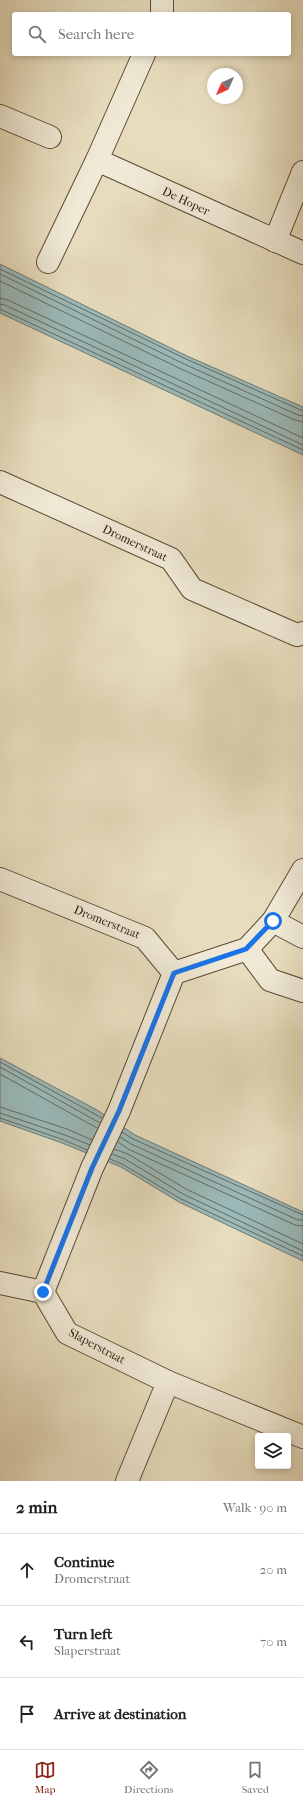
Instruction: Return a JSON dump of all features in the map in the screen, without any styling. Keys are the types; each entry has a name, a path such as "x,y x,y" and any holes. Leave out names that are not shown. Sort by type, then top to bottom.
{"street":[{"path":"162,0 162,12"},
{"path":"48,262 97,160 143,56"},
{"path":"0,116 50,137"},
{"name":"De Hoper","path":"97,160 303,253"},
{"path":"275,241 303,172"},
{"name":"Dromerstraat","path":"0,482 171,559 192,589 297,635 303,633"},
{"path":"0,1283 43,1292 92,1168 119,1111 174,973 246,949 273,921 303,870"},
{"name":"Dromerstraat","path":"0,879 145,938 174,973"},
{"path":"273,921 303,937"},
{"path":"246,949 270,980 303,992"},
{"name":"Slaperstraat","path":"43,1292 67,1333 168,1382 303,1437"},
{"path":"127,1481 168,1382"}],"water":[{"path":"0,264 187,356 303,407 303,455 0,313"},
{"path":"0,1058 97,1110 135,1135 303,1212 303,1261 179,1202 121,1167 62,1143 0,1121"}],"route":[{"path":"43,1292 92,1168 119,1111 174,973 246,949 273,921"}]}
